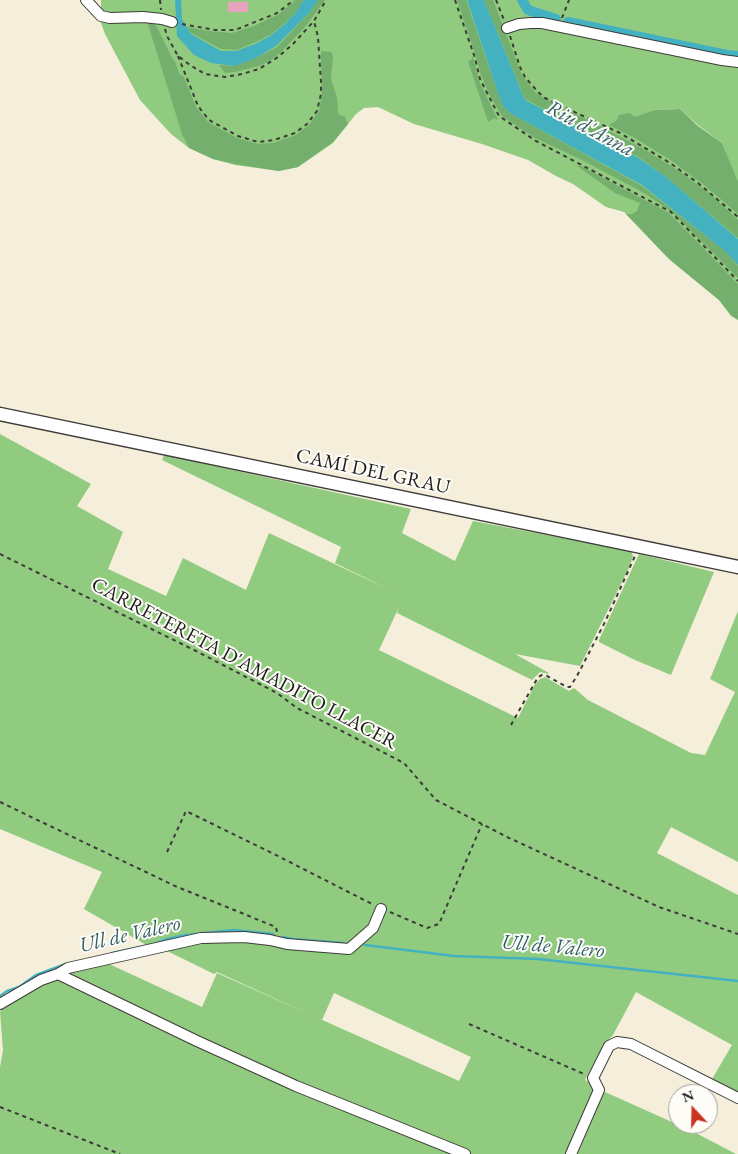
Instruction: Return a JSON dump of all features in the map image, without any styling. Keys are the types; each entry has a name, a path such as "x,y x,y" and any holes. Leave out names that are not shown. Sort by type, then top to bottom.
{"street":[{"path":"86,0 101,16 110,18 143,17 172,22"},
{"path":"507,28 532,22 738,62"},
{"name":"CAMÍ DEL GRAU","path":"0,414 738,566"},
{"path":"0,1004 41,980 68,968 202,938 244,937 287,944 348,949 373,928 382,909"},
{"path":"58,974 296,1086 465,1154"},
{"path":"571,1154 599,1090 593,1078 609,1046 617,1042 631,1044 738,1098"}],"path":[{"path":"186,25 215,30 235,30 277,13 294,0"},
{"path":"178,56 190,66 205,74 225,77 259,69 278,57 293,44 314,21 326,0"},
{"path":"455,0 475,58 480,79 499,116 536,141 671,212 738,281"},
{"path":"496,0 520,67 531,86 555,103 620,133 670,163 738,216"},
{"path":"558,27 569,0"},
{"path":"162,19 167,36 178,56 198,106 209,120 238,136 258,142 295,134 307,124 317,111 321,94 321,82 318,37 314,21"},
{"path":"511,725 538,676 547,676 570,687 601,629 640,546"},
{"name":"CARRETERETA D'AMADITO LLACER","path":"0,554 187,646 277,693 297,708 404,763 436,800 507,837 659,907 738,934"},
{"path":"0,802 174,886 276,927 280,942"},
{"path":"167,852 186,811 272,852 382,909 427,928 439,924 482,824"},
{"path":"469,1024 593,1078"},
{"path":"0,1107 120,1154"}],"green space":[{"path":"101,0 738,0 738,320 731,316 719,300 669,259 624,212 606,207 573,184 528,160 414,124 378,107 364,108 356,114 333,143 298,167 279,171 235,165 213,159 189,148 171,134 140,100 101,23","holes":["680,109 722,143 726,153 652,111"]},
{"path":"296,0 304,0 285,23 270,35 236,50 221,49 191,33 187,27 232,33 254,26 279,14"},
{"path":"318,0 325,0 306,26 271,60 259,66 225,73 219,65 234,66 256,58 277,47 309,13"},
{"path":"457,0 466,0 499,96 504,107 510,113 642,186 725,251 738,266 738,278 672,212 644,193 582,160 535,138 502,116 490,96 481,75"},
{"path":"484,0 493,0 522,75 535,92 642,148 679,171 709,193 738,220 738,238 665,176 637,156 610,144 525,99"},
{"path":"147,21 152,22 157,27 175,61 179,73 184,77 196,107 208,122 237,138 258,144 273,143 296,135 309,125 319,111 322,94 322,51 331,52 333,56 331,79 337,98 338,114 345,117 348,124 333,142 298,167 279,171 213,159 189,148 182,134"},
{"path":"473,56 479,81 498,120 494,118 488,122 468,61"},
{"path":"680,109 698,126 722,143 738,182 738,214 672,161 635,138 609,125 616,121 619,115 629,113 635,117 655,110"},
{"path":"577,166 581,166 669,213 738,284 738,320 731,315 719,300 669,259 626,214 632,214 637,211 640,203 615,193"},
{"path":"0,434 91,484 77,506 123,532 108,569 166,596 183,558 246,590 269,533 390,590 335,563 341,547 162,460 164,455 411,509 402,533 455,561 473,521 631,551 633,556 630,566 580,666 515,654 549,673 540,672 532,680 397,613 399,607 379,650 518,718 535,684 545,677 569,691 574,688 588,700 691,753 705,755 735,692 710,679 738,611 738,862 671,827 657,853 738,895 738,1093 712,1079 732,1045 636,992 613,1035 604,1045 585,1080 593,1084 593,1096 577,1127 567,1154 471,1154 287,1079 185,1033 71,977 73,970 107,963 202,1007 217,973 309,1014 217,972 214,974 163,949 201,940 244,938 270,941 288,946 348,951 375,928 385,906 379,904 371,926 344,947 290,943 273,937 232,934 199,936 148,946 84,909 102,872 0,829","holes":["334,993 471,1057 459,1081 322,1020"]},
{"path":"639,554 714,572 671,675 599,642"},
{"path":"59,979 453,1154 0,1154 0,1067 3,1050 0,1012 2,1007 50,981"},
{"path":"605,1092 668,1120 668,1134 698,1134 736,1154 575,1154 591,1113"}],"water":[{"path":"175,0 181,0 182,19 191,34 221,51 236,51 270,36 286,23 304,0 318,0 309,13 276,46 256,58 235,66 211,63 194,55 177,36"},
{"path":"467,0 484,0 525,100 637,157 665,176 738,239 738,265 725,251 642,185 510,113 504,107 499,96"}],"building":[{"path":"228,2 248,2 248,12 228,12"}],"waterway":[{"path":"522,0 528,10 556,19"},
{"path":"568,22 738,56"},
{"name":"Ull de Valero","path":"205,933 234,930 273,934"},
{"name":"Ull de Valero","path":"112,953 154,944 167,939 199,934"},
{"name":"Ull de Valero","path":"283,937 343,943"},
{"name":"Ull de Valero","path":"365,945 454,956 538,959 738,981"},
{"name":"Ull de Valero","path":"0,996 7,991 19,987 36,975 63,965"}],"water label":[{"name":"Riu d'Anna","path":"590,129"}]}
